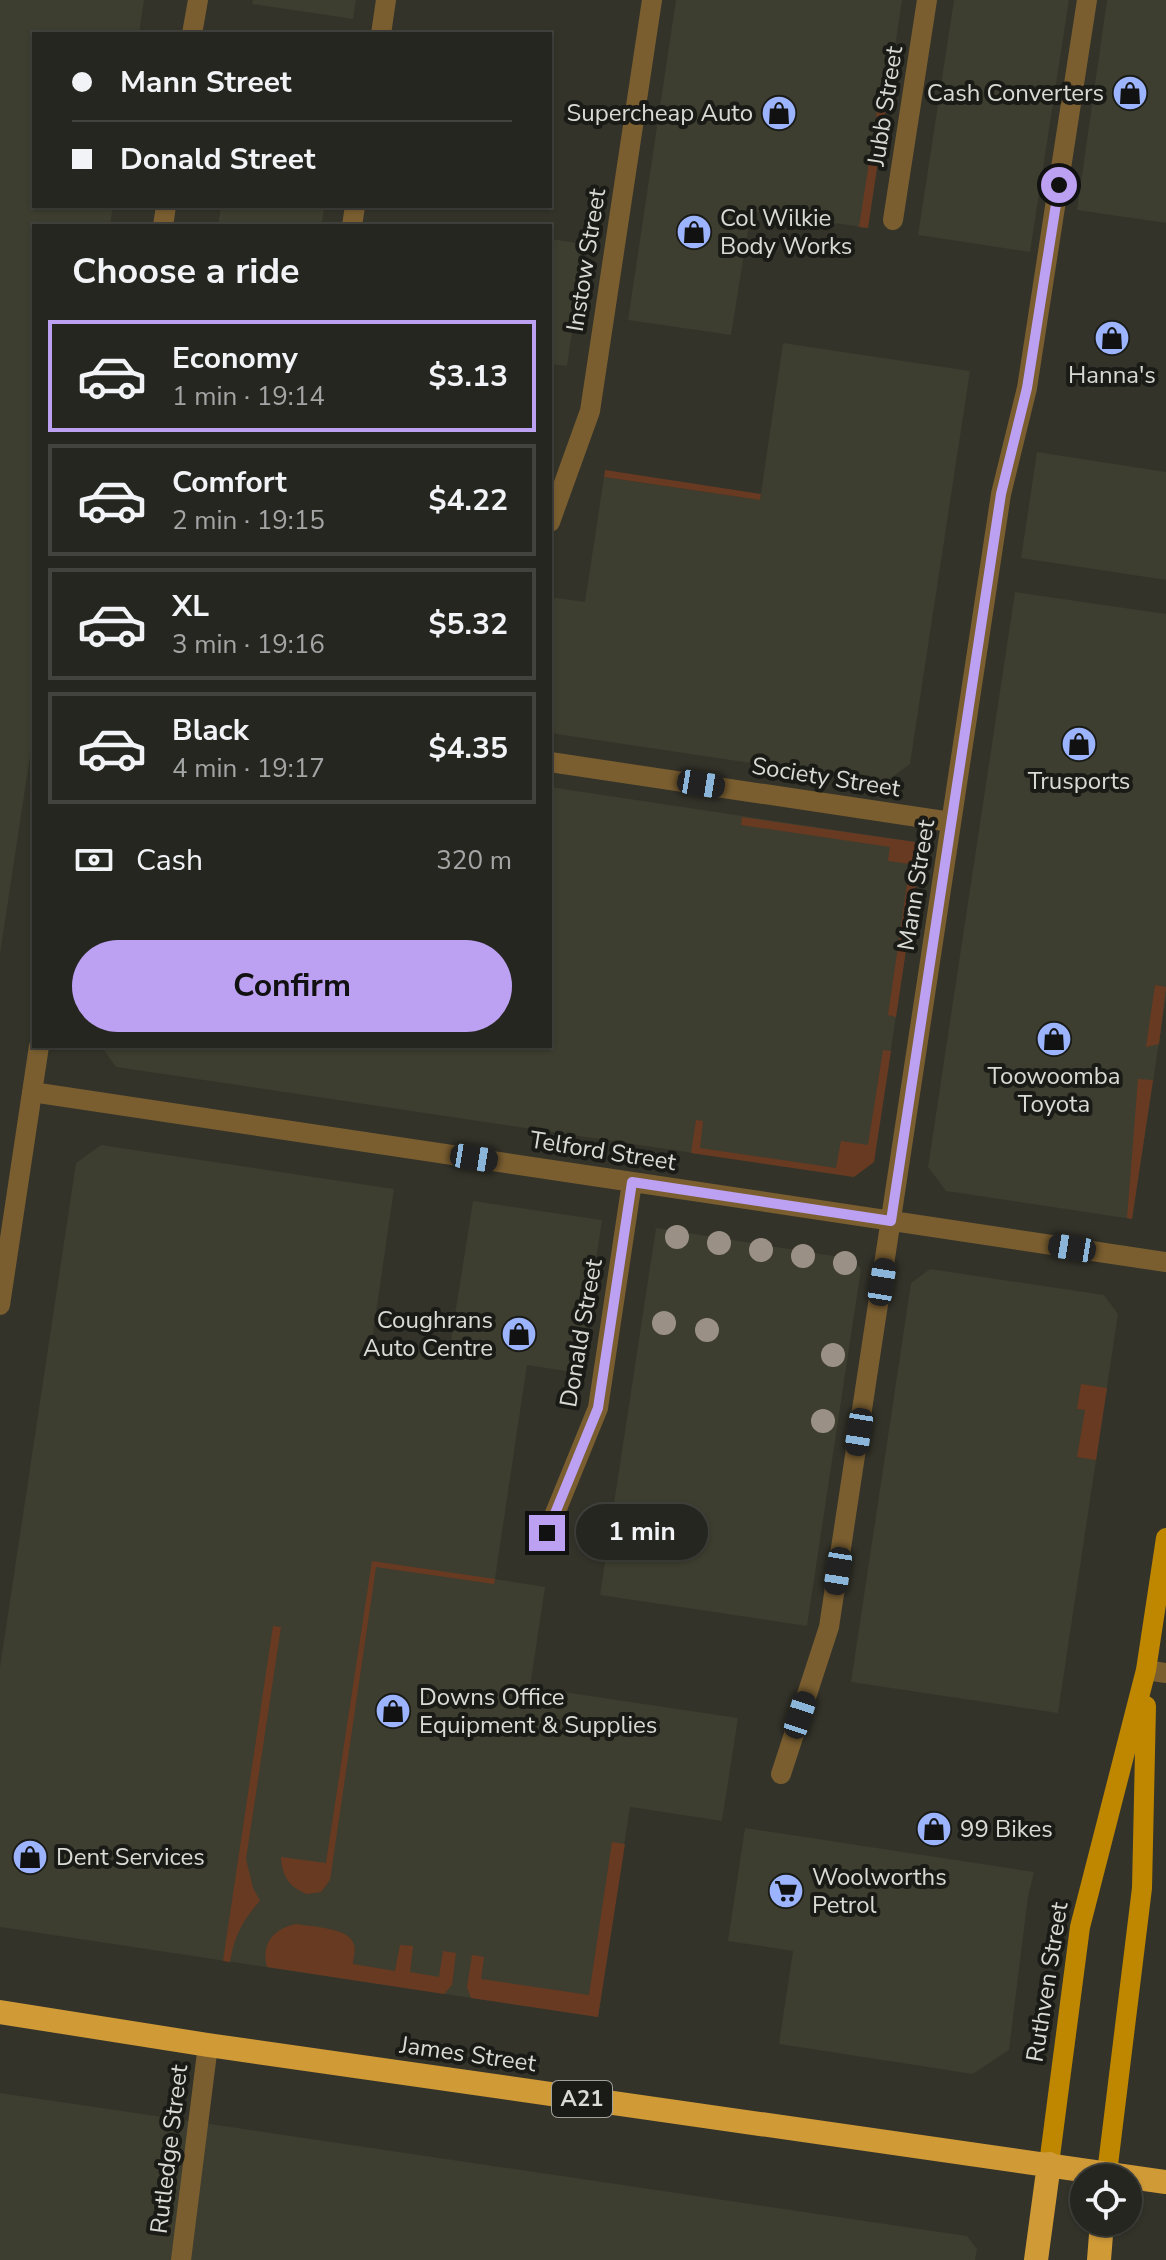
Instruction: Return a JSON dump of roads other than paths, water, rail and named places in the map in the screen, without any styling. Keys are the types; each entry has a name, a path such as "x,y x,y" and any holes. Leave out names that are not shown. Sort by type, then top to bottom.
{"highway":[{"name":"James Street","path":"0,2012 208,2045 1070,2168"},
{"name":"Ruthven Street","path":"1036,2260 1049,2164"},
{"name":"James Street","path":"1142,2180 1166,2182"},
{"path":"1099,2260 1101,2236"}],"main road":[{"name":"Ruthven Street","path":"1108,2164 1142,1888 1166,1538"},
{"name":"Ruthven Street","path":"1049,2164 1080,1927 1156,1672"}],"street":[{"path":"192,32 198,0"},
{"path":"381,32 386,0"},
{"name":"Instow Street","path":"552,516 590,411 652,0"},
{"name":"Jubb Street","path":"893,220 927,0"},
{"name":"Mann Street","path":"781,1774 829,1627 1001,494 1027,388 1087,0"},
{"name":"Society Street","path":"552,762 951,822"},
{"path":"0,1305 39,1048"},
{"name":"Telford Street","path":"32,1092 1166,1262"},
{"name":"Donald Street","path":"547,1533 598,1408 632,1182"},
{"name":"Rutledge Street","path":"181,2260 208,2045"}],"place":[{"name":"Cash Converters","path":"1130,93"},
{"name":"Supercheap Auto","path":"779,113"},
{"name":"Col Wilkie Body Works","path":"694,232"},
{"name":"Hanna's","path":"1112,338"},
{"name":"Trusports","path":"1079,744"},
{"name":"Toowoomba Toyota","path":"1054,1039"},
{"name":"Coughrans Auto Centre","path":"519,1334"},
{"name":"Downs Office Equipment & Supplies","path":"393,1711"},
{"name":"99 Bikes","path":"934,1829"},
{"name":"Dent Services","path":"30,1857"},
{"name":"Woolworths Petrol","path":"786,1891"}]}
